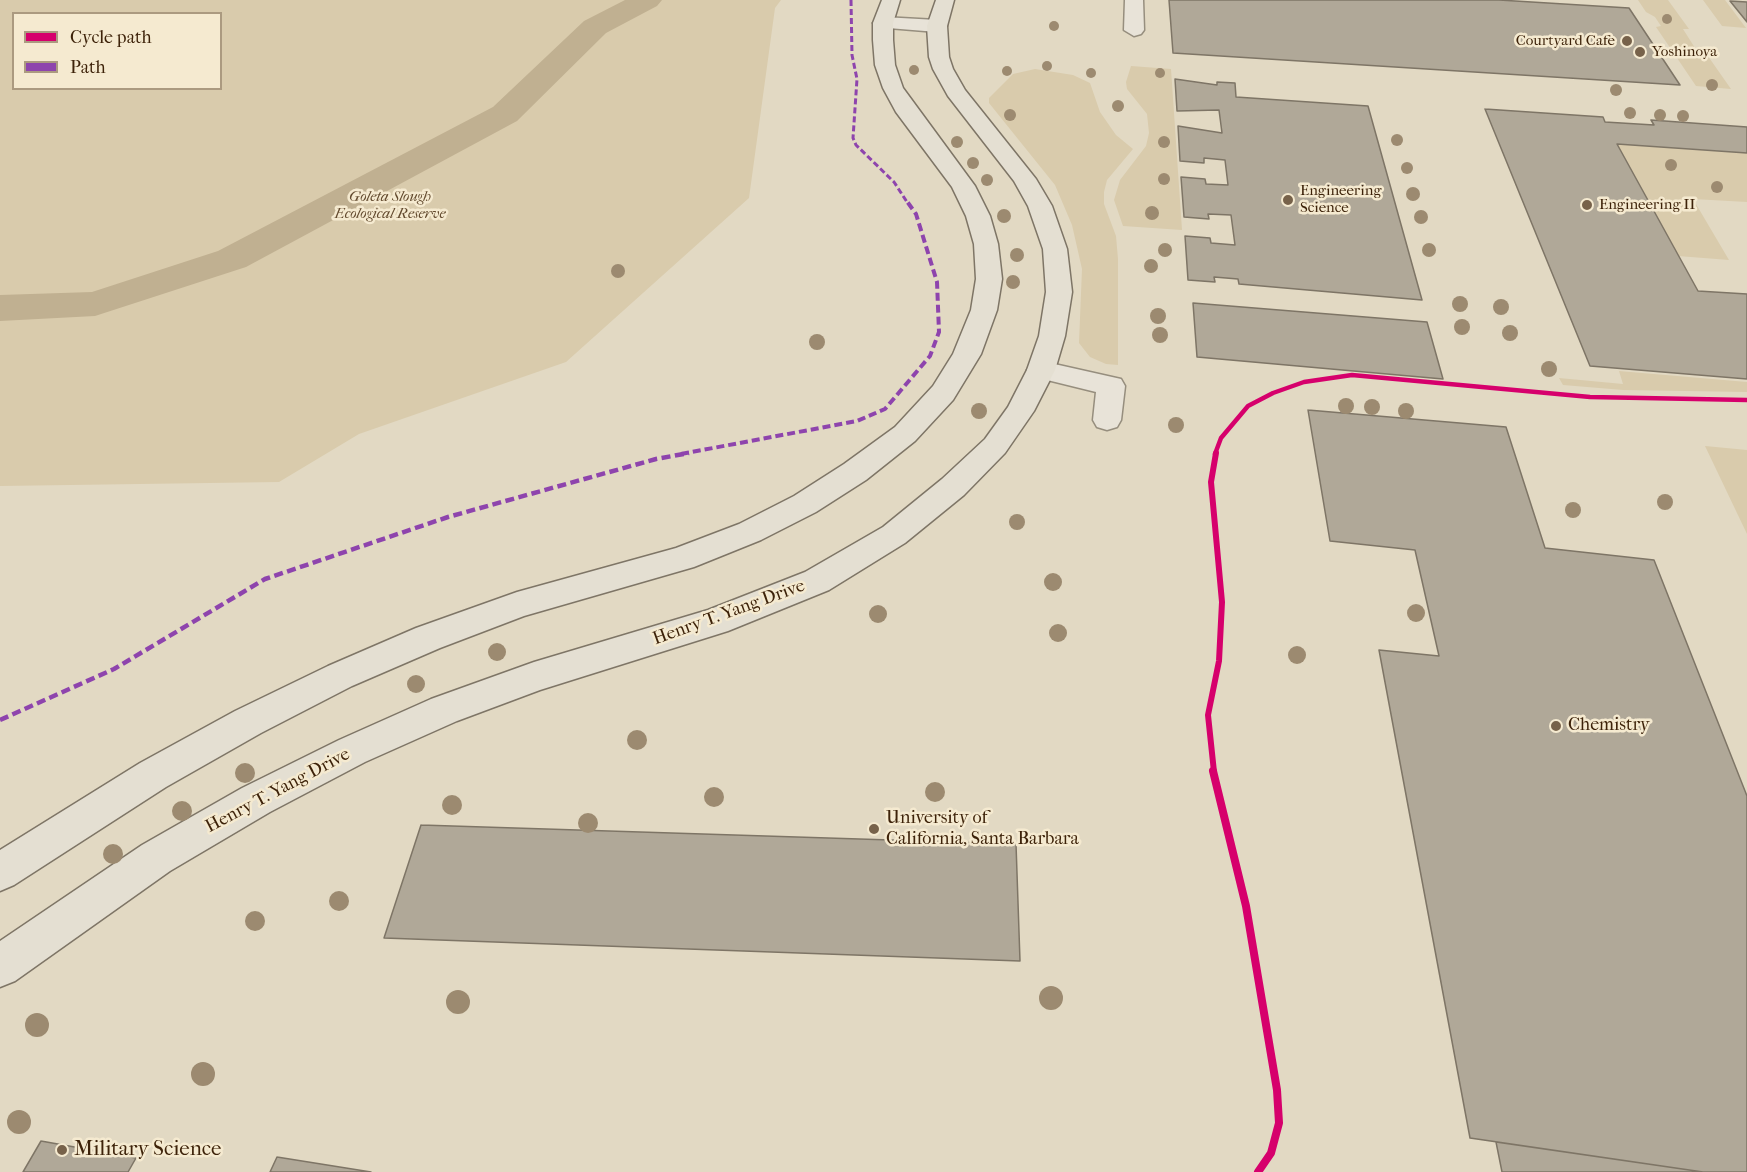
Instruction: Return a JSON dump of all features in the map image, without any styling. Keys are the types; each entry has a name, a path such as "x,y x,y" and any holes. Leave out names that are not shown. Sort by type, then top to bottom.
{"main road":[{"path":"0,872 153,775 248,722 340,676 428,638 517,605 683,558 750,532 805,504 855,472 905,434 943,393 967,354 984,309 989,279 986,244 978,216 963,186 904,107 893,88 885,65 888,10"},
{"name":"Henry T. Yang Drive","path":"0,966 156,858 256,800 352,751 444,710 534,677 716,621 817,581 894,535 953,487 995,447 1020,411 1041,370 1052,336 1059,292 1055,249 1040,206 1024,178 955,92 939,57 941,12"}],"lane":[{"path":"1134,0 1134,30"},
{"path":"888,10 941,12"},
{"path":"1041,370 1111,386 1107,420"}],"green space":[{"name":"Goleta Slough Ecological Reserve","path":"0,0 781,0 775,8 749,198 566,362 359,434 279,482 0,486"},
{"path":"1638,0 1668,0 1689,29 1683,29 1695,48 1703,49 1731,89 1696,86 1656,27 1661,26 1655,17 1646,12"},
{"path":"1703,0 1725,0 1746,28 1722,26"},
{"path":"1131,66 1171,69 1182,230 1123,226 1114,200 1120,180 1146,146 1149,133 1147,114 1127,89 1126,82"},
{"path":"1035,69 1073,75 1090,83 1100,112 1116,135 1133,149 1107,180 1104,192 1104,204 1116,236 1118,259 1118,365 1106,364 1090,357 1079,343 1082,269 1072,225 1055,185 989,103 989,98 1013,74"},
{"path":"1617,144 1747,153 1747,202 1693,199 1729,260 1678,256"},
{"path":"1619,371 1747,382 1747,392 1623,390 1563,385 1559,378 1623,384"},
{"path":"1705,446 1747,450 1747,534"}],"building":[{"path":"1169,0 1499,0 1629,8 1680,85 1173,53"},
{"path":"1730,1 1747,2 1747,22"},
{"name":"Engineering Science","path":"1175,79 1217,85 1217,82 1235,83 1236,97 1368,106 1422,300 1239,284 1238,279 1214,277 1215,282 1188,280 1185,236 1210,238 1211,243 1235,245 1231,215 1208,214 1209,219 1184,217 1181,177 1205,179 1206,184 1228,185 1225,160 1204,158 1204,163 1180,161 1178,126 1222,133 1219,110 1177,111"},
{"name":"Engineering II","path":"1485,109 1603,117 1605,122 1654,125 1651,120 1747,127 1747,153 1617,144 1698,291 1747,294 1747,379 1590,366"},
{"path":"1193,303 1427,322 1443,379 1197,357"},
{"name":"Chemistry","path":"1308,410 1506,427 1545,548 1654,560 1747,796 1747,1172 1703,1172 1470,1138 1379,650 1439,656 1415,550 1330,541"},
{"path":"421,825 1016,844 1020,961 384,938"},
{"name":"Military Science","path":"41,1141 136,1158 128,1172 23,1172"},
{"path":"1496,1142 1703,1172 1502,1172"},
{"path":"277,1157 371,1172 270,1172"}],"waterway":[{"path":"0,308 95,304 232,259 505,114 595,27 647,0"}],"marked path":[{"path":"0,720 114,669 265,579 448,517 656,459 857,421 885,409 930,356 939,332 937,282 916,214 894,182 856,145 853,138 857,79 852,55 851,0"}],"cycle path":[{"path":"1258,1172 1271,1153 1279,1123 1277,1090 1246,906 1215,780 1209,744 1208,715 1219,661 1222,602 1211,482 1214,457 1221,438 1248,406 1273,393 1304,382 1352,375 1590,397 1747,400"}],"place":[{"name":"Courtyard Cafe","path":"1627,41"},
{"name":"Yoshinoya","path":"1640,52"},
{"name":"Engineering Science","path":"1288,200"},
{"name":"Engineering II","path":"1587,205"},
{"name":"Chemistry","path":"1556,726"},
{"name":"University of California, Santa Barbara","path":"874,829"},
{"name":"Military Science","path":"62,1150"}]}
